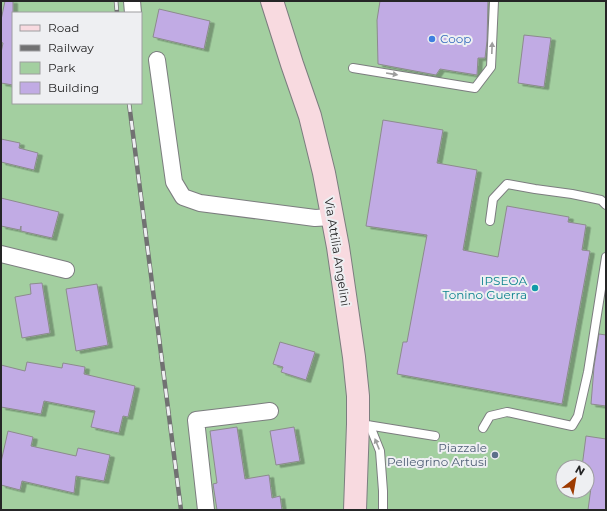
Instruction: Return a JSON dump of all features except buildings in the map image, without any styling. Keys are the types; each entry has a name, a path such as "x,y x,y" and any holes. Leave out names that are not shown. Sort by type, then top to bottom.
{"street":[{"path":"132,1 133,12"},
{"name":"Via Attilia Angelini","path":"272,1 310,116 324,173 338,247 354,357 358,396 364,425 355,510"},
{"path":"157,60 174,182 183,196 200,203 207,204 315,218 332,217"},
{"path":"1,254 66,270"},
{"path":"206,510 196,420 270,411"}],"lane":[{"path":"353,68 475,88 491,67 494,1"},
{"path":"490,221 493,200 507,184 601,200 606,205"},
{"path":"483,428 490,416 507,412 572,426 578,416 588,372 606,257"},
{"path":"364,425 435,436"},
{"path":"364,425 380,451 383,510"}],"green space":[{"path":"1,1 606,1 606,510 1,510"}],"railway":[{"path":"116,1 117,12"},
{"path":"129,104 181,510"}],"place":[{"name":"Coop","path":"432,39"},
{"name":"IPSEOA Tonino Guerra","path":"535,288"},
{"name":"Piazzale Pellegrino Artusi","path":"495,455"}]}
